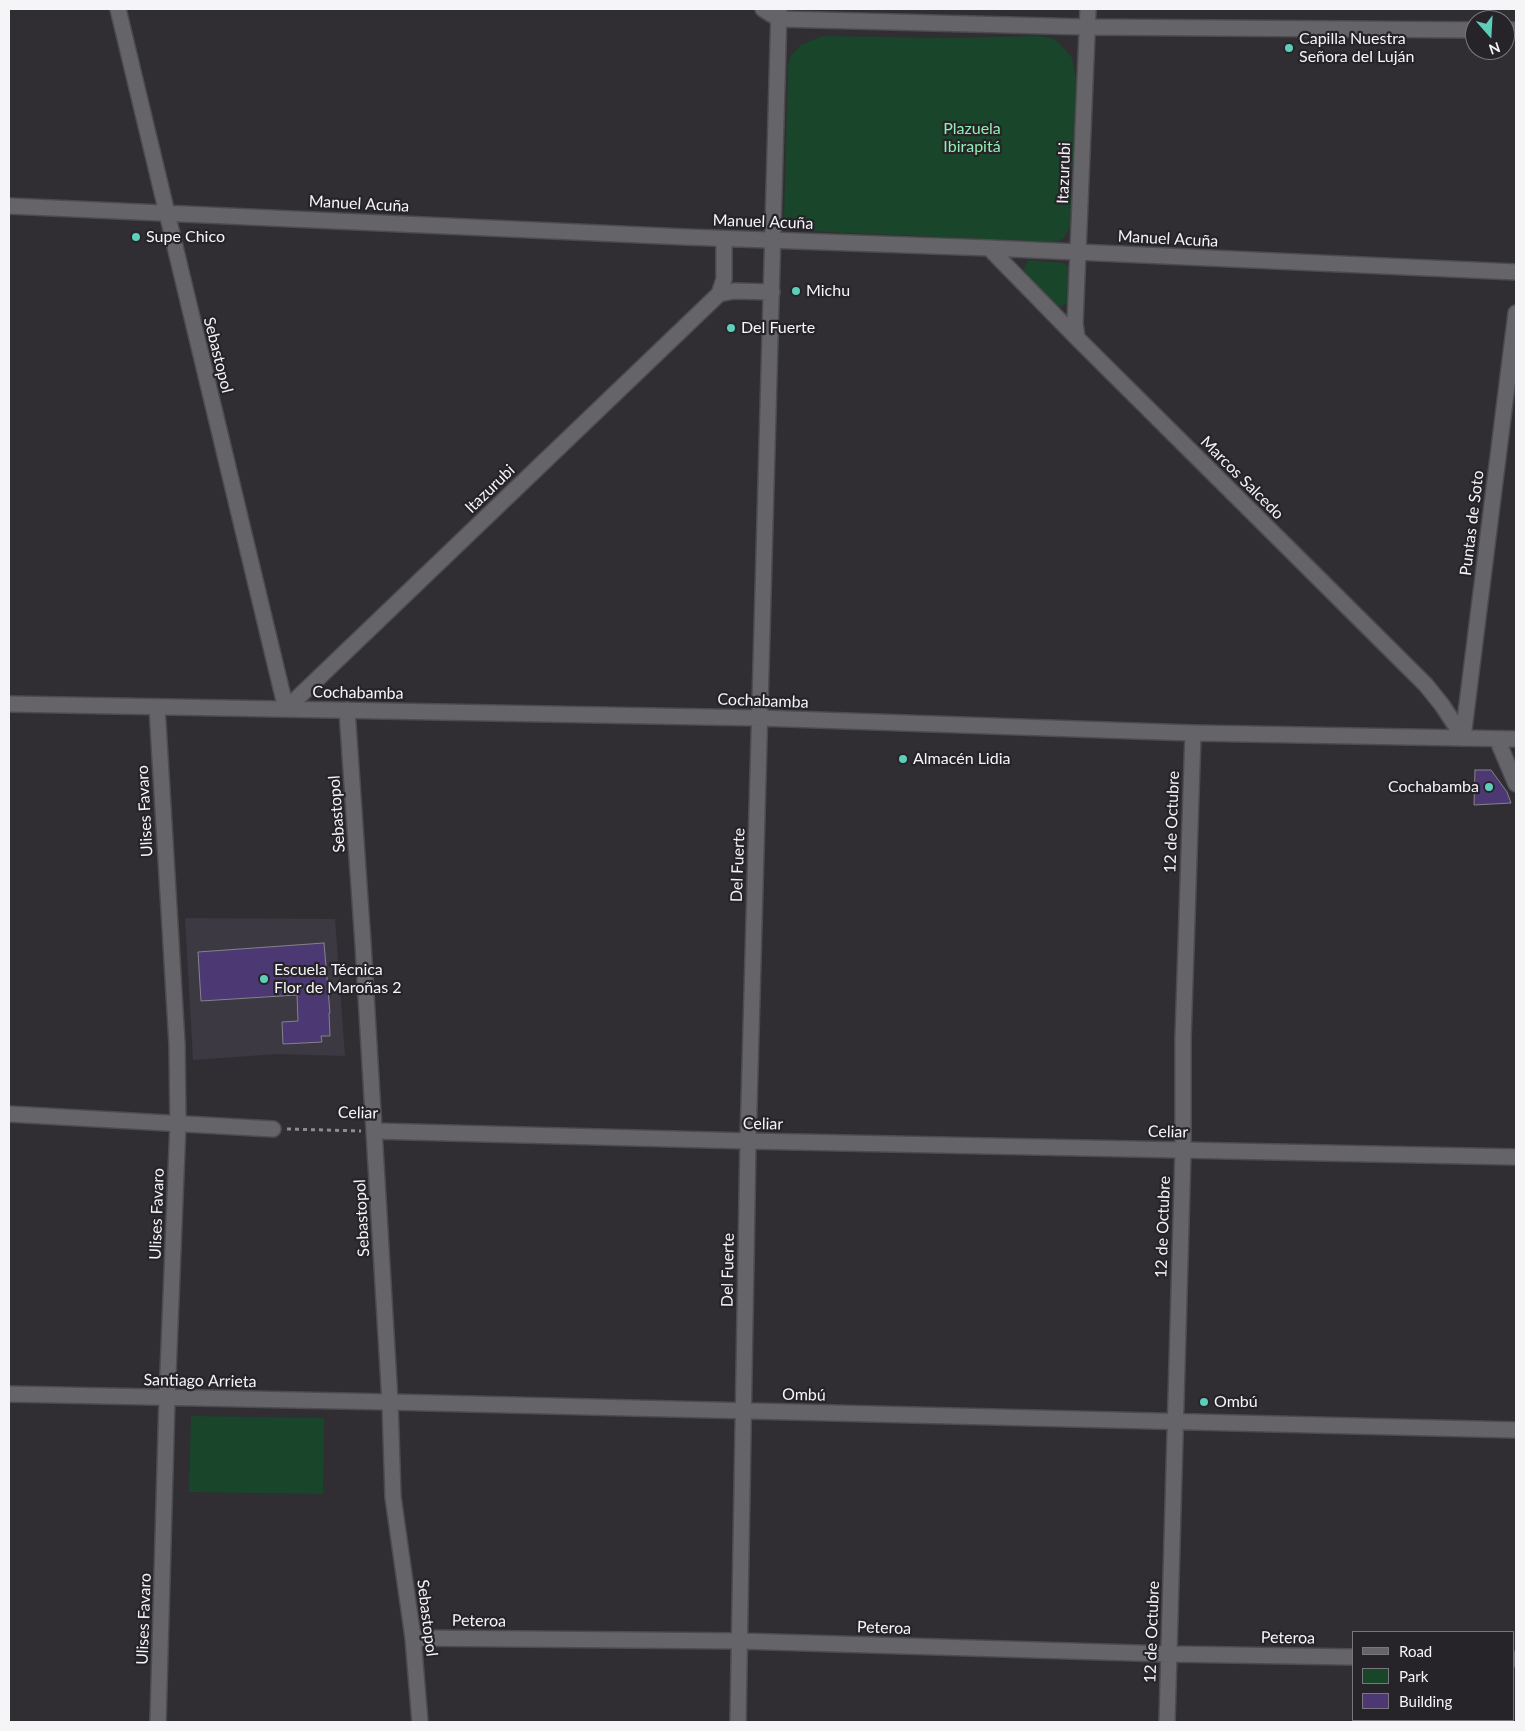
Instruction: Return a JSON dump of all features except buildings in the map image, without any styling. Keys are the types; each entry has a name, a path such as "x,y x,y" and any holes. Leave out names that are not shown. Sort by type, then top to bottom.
{"street":[{"name":"Sebastopol","path":"118,9 286,709"},
{"path":"763,9 779,14 1086,27 1465,30"},
{"name":"Itazurubi","path":"1077,338 1075,323 1088,9"},
{"name":"Del Fuerte","path":"738,1722 748,1141 779,14"},
{"name":"Manuel Acuña","path":"9,206 724,239 989,248 1516,272"},
{"path":"724,239 724,279 719,294 734,291 772,292"},
{"name":"Marcos Salcedo","path":"989,248 1426,686 1442,705 1463,737"},
{"name":"Itazurubi","path":"286,709 719,294"},
{"name":"Puntas de Soto","path":"1463,737 1516,313"},
{"name":"Cochabamba","path":"9,704 760,718 1193,733 1516,739"},
{"name":"Ulises Favaro","path":"157,707 177,1044 178,1123 167,1398 158,1722"},
{"name":"Sebastopol","path":"347,710 390,1402 393,1497 413,1638 420,1722"},
{"name":"12 de Octubre","path":"1168,1722 1183,1150 1183,1039 1193,733"},
{"path":"1497,739 1516,784"},
{"path":"9,1114 273,1129"},
{"name":"Celiar","path":"374,1131 1516,1157"},
{"name":"Santiago Arrieta","path":"9,1394 390,1402"},
{"name":"Ombú","path":"390,1402 1516,1430"},
{"name":"Peteroa","path":"413,1638 739,1641 1169,1654 1352,1657"}],"path":[{"name":"Celiar","path":"273,1129 374,1131"}],"shaded area":[{"name":"Escuela Técnica Flor de Maroñas 2","path":"185,918 335,919 345,1056 278,1054 193,1060"}],"green space":[{"name":"Plazuela Ibirapitá","path":"827,36 946,38 1039,36 1051,38 1059,43 1072,58 1076,79 1070,227 1064,238 1052,242 804,231 794,228 784,217 788,66 790,57 801,45"},
{"path":"1028,260 1064,263 1068,267 1069,301 1063,306 1057,306 1026,273 1024,269"},
{"path":"191,1416 324,1418 323,1494 189,1492"}],"place":[{"name":"Capilla Nuestra Señora del Luján","path":"1289,48"},
{"name":"Supe Chico","path":"136,237"},
{"name":"Michu","path":"796,291"},
{"name":"Del Fuerte","path":"731,328"},
{"name":"Almacén Lidia","path":"903,759"},
{"name":"Cochabamba","path":"1489,787"},
{"name":"Escuela Técnica Flor de Maroñas 2","path":"264,979"},
{"name":"Ombú","path":"1204,1402"}]}
